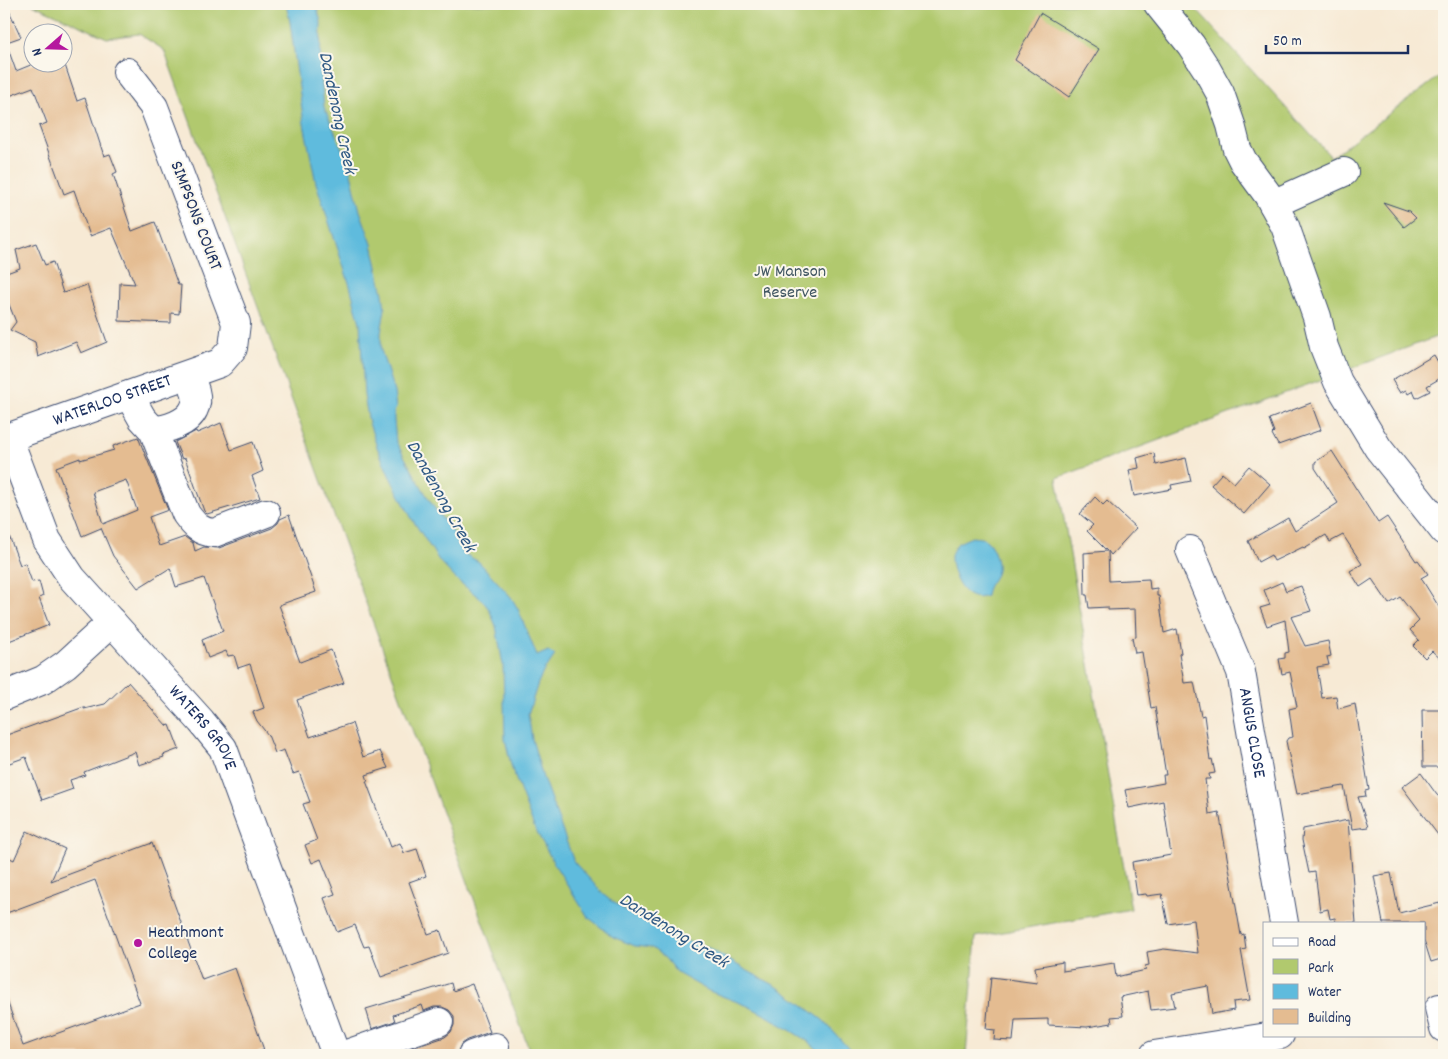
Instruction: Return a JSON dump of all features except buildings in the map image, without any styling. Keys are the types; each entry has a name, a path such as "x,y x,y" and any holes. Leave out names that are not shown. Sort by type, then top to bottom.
{"street":[{"path":"1158,4 1191,45 1206,68 1220,93 1237,149 1243,162 1273,204 1285,226 1323,331 1342,362 1356,411 1383,454 1444,531"},
{"name":"SIMPSONS COURT","path":"127,72 154,107 236,323 232,348 220,363"},
{"path":"1273,204 1344,172"},
{"name":"WATERLOO STREET","path":"6,438 220,363"},
{"path":"153,430 174,425 185,419 195,409 196,396 188,375"},
{"path":"129,395 142,418 153,430 186,514 194,525 205,532 214,533 266,513"},
{"name":"WATERS GROVE","path":"6,438 47,540 72,578 202,721 223,748 336,1055"},
{"name":"ANGUS CLOSE","path":"1190,550 1241,672 1284,922"},
{"path":"4,696 43,680 66,664 112,622"},
{"path":"344,1055 439,1022"},
{"path":"1154,1055 1279,1042"}],"green space":[{"name":"JW Manson Reserve","path":"32,4 1191,4 1331,157 1444,73 1444,334 1057,478 1131,909 976,937 966,1055 531,1055 164,50 139,34 107,38"}],"water":[{"path":"286,4 316,4 321,22 320,64 324,107 349,165 360,211 372,244 383,294 385,309 381,333 381,350 394,392 396,442 433,506 456,537 463,553 479,562 511,597 518,609 537,656 548,651 555,655 545,668 538,683 528,714 532,739 543,778 574,862 606,897 632,915 679,939 707,947 794,998 824,1021 854,1055 824,1055 809,1042 769,1017 748,1006 709,991 677,973 665,958 652,948 635,946 613,937 588,917 556,867 534,827 512,769 505,739 503,665 496,626 489,609 481,599 457,580 440,562 412,519 389,475 369,423 364,395 360,323 350,286 316,183 304,124"},
{"path":"972,537 984,539 990,544 996,557 997,566 996,574 986,596 978,598 971,596 960,587 953,572 951,557 958,543"}],"place":[{"name":"Heathmont College","path":"138,943"}],"water label":[{"name":"Dandenong Creek","path":"336,113"},
{"name":"Dandenong Creek","path":"440,497"},
{"name":"Dandenong Creek","path":"673,932"}]}
